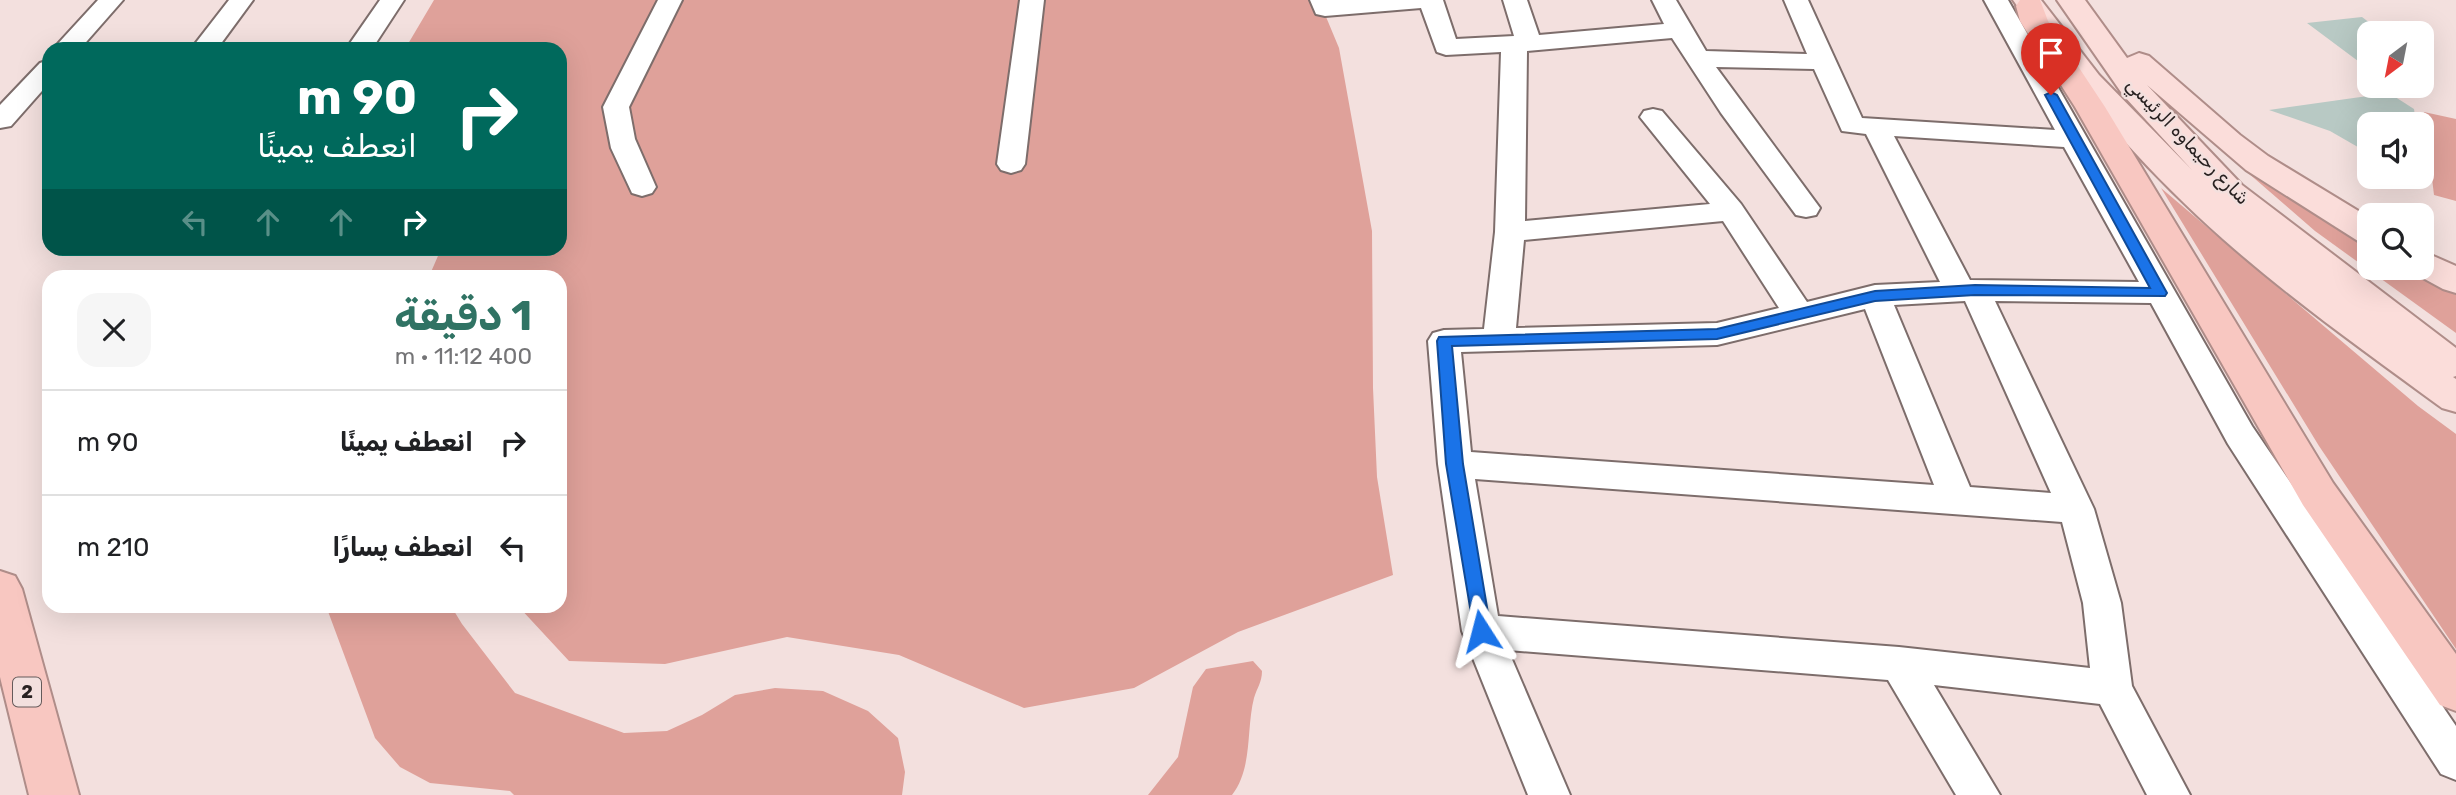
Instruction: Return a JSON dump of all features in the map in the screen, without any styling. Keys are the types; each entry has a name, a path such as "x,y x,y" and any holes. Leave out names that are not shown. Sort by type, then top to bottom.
{"highway":[{"path":"2018,2 2035,20 2096,118 2318,494 2456,691"},
{"name":"2","path":"0,589 54,795"}],"main road":[{"name":"شارع رحيماوه الرئيسي","path":"2018,2 2149,147 2235,231 2372,338 2456,398"},
{"name":"شارع رحيماوه الرئيسي","path":"2072,2 2134,89 2231,192 2456,368"},
{"path":"2072,2 2230,142 2289,184 2357,225"},
{"path":"2434,269 2456,281"}],"street":[{"path":"72,42 111,0"},
{"path":"209,42 241,0"},
{"path":"364,42 392,0"},
{"path":"642,187 623,147 616,125 616,107 670,0"},
{"path":"1011,164 1032,0"},
{"path":"1322,0 1325,9 1428,0 1446,47 1521,44 1679,30"},
{"path":"1499,340 1510,232 1521,44 1515,0"},
{"path":"1664,0 1679,30 1733,112 1806,208"},
{"path":"1796,0 1852,125 2075,139"},
{"path":"2018,2 2075,139 2240,435 2456,761"},
{"path":"1700,59 1823,62"},
{"path":"1,120 42,76"},
{"path":"1653,117 1731,211 1800,316"},
{"path":"1876,127 1967,290 2076,509 2102,603 2112,688 2169,795"},
{"path":"1510,232 1731,211"},
{"path":"1549,795 1481,631 1455,464 1444,341 1717,334 1875,296 1967,290 2160,293"},
{"path":"1875,296 1958,501"},
{"path":"1455,464 2076,509"},
{"path":"1481,631 1899,664 2112,688"},
{"path":"1899,664 1979,795"}],"shaded area":[{"path":"434,0 1319,0 1339,48 1372,231 1373,388 1377,477 1393,575 1238,632 1134,688 1024,708 899,655 787,637 665,664 569,661 524,613 567,613 567,270 432,270 438,256 567,256 567,42 409,42"},
{"path":"2434,114 2456,119 2456,201 2434,195"},
{"path":"2247,172 2357,241 2357,261 2315,231"},
{"path":"2161,188 2418,406 2456,434 2456,649 2319,446"},
{"path":"2383,280 2427,280 2456,295 2456,333"},
{"path":"329,613 455,613 515,693 624,733 667,731 702,715 735,695 775,688 823,691 868,711 898,738 905,772 902,795 514,795 510,791 430,783 400,767 375,738"},
{"path":"1253,661 1262,671 1262,675 1254,698 1243,773 1232,795 1148,795 1178,757 1193,687 1206,669"}],"building":[{"path":"2362,17 2367,21 2357,21 2357,60 2307,23"},
{"path":"2357,98 2397,98 2414,112 2357,112 2357,147 2330,131 2269,110"}],"route":[{"path":"1481,631 1455,464 1444,341 1717,334 1875,296 1975,290 2160,293 2051,95"}]}
